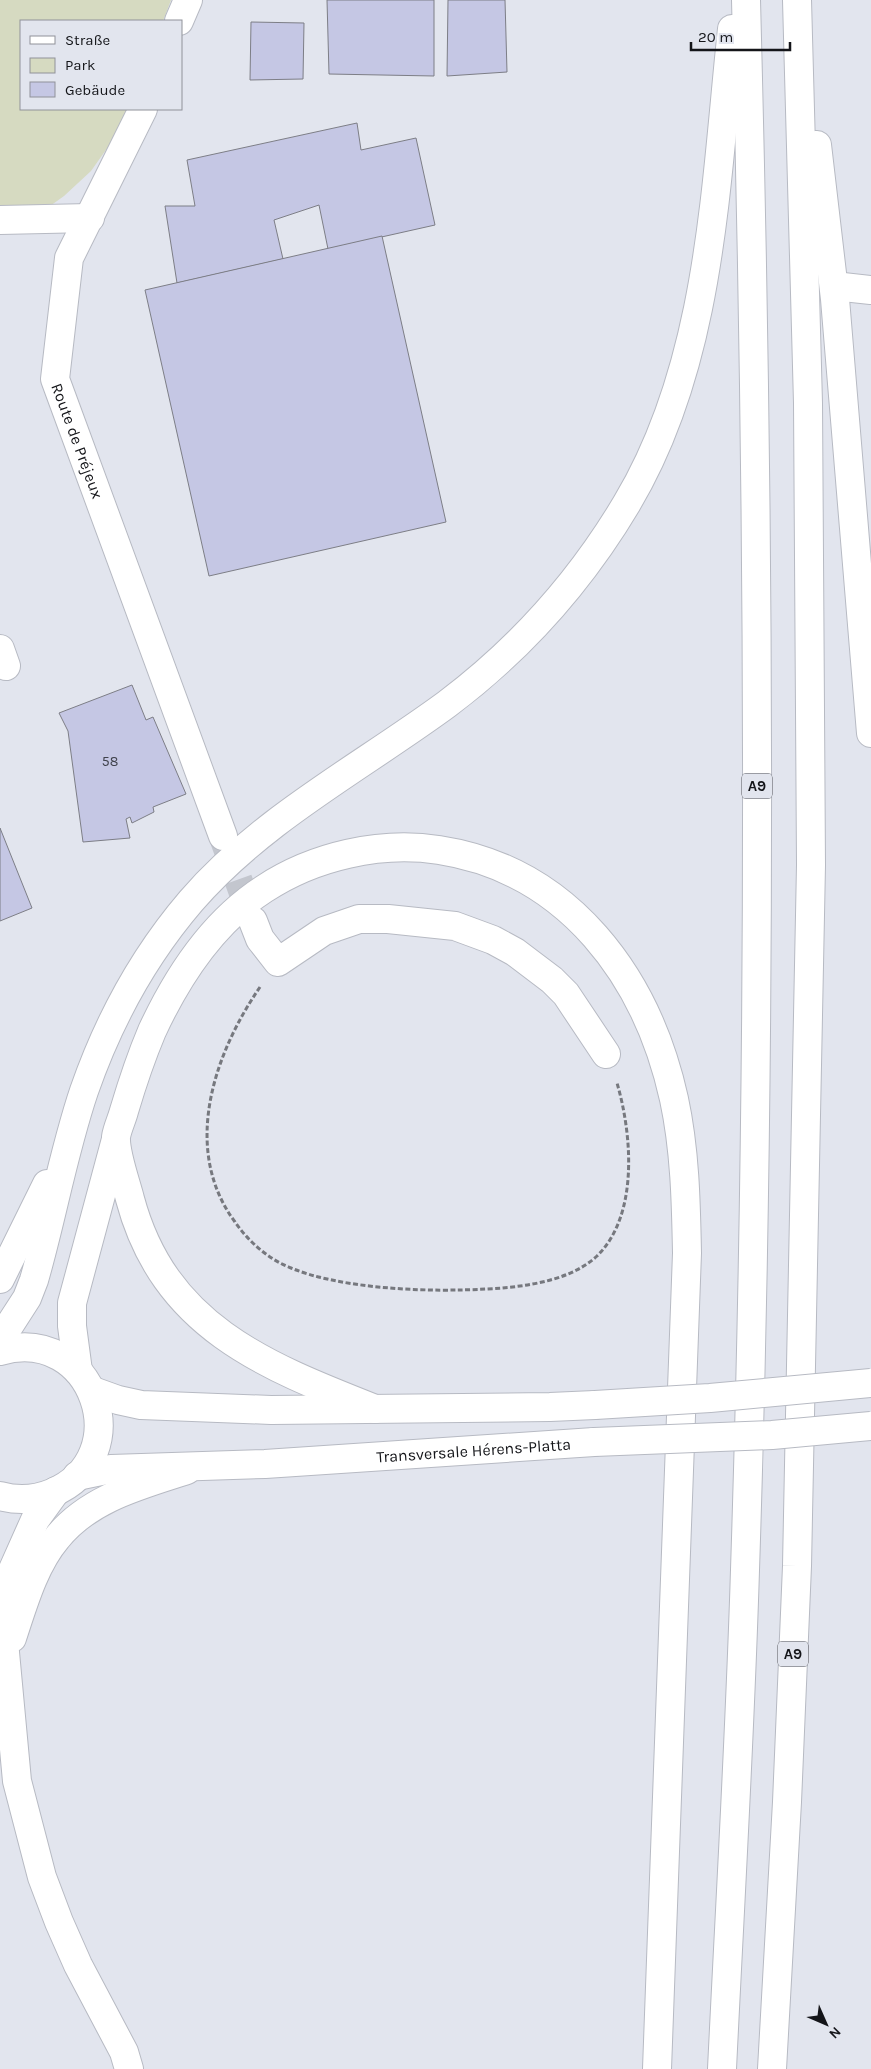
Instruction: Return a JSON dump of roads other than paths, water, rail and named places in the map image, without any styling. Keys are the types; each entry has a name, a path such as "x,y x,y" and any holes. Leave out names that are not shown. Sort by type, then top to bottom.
{"main road":[{"path":"179,20 188,0"},
{"path":"0,1340 26,1298 34,1280 83,1095 98,1052 115,1016 146,961 190,902 224,866 288,814 448,703 512,650 561,598 584,568 629,501 664,426 690,345 712,221 736,0"},
{"name":"A9","path":"722,2069 745,1572 753,1257 757,946 755,453 746,0"},
{"path":"798,0 834,286 871,733"},
{"name":"A9","path":"772,2069 787,1802 797,1566 805,1239 810,865 808,403 798,0"},
{"name":"Route de Préjeux","path":"143,110 69,258 55,379 223,836"},
{"path":"0,220 90,218"},
{"path":"834,286 871,290"},
{"path":"864,646 871,680"},
{"path":"129,2069 124,2052 74,1957 58,1922 42,1877 17,1781 3,1631 3,1576 35,1520 86,1466 97,1440 98,1416 85,1381 72,1326 72,1303 116,1138 146,1045 167,1002 194,959 231,916 249,900 284,878 330,859 376,849 425,848 495,864 538,886 560,901 598,938 625,976 650,1024 675,1103 684,1164 686,1225 675,1604 657,2069"},
{"path":"253,921 260,939 278,962 324,931 359,919 388,919 454,926 475,932 508,948 552,980 566,994 606,1054"},
{"path":"0,1279 73,1131"},
{"path":"116,1138 132,1207 150,1254 169,1283 191,1308 250,1354 304,1380 375,1409"},
{"path":"0,1351 18,1347 47,1352 62,1358 85,1381 126,1402 155,1406 271,1410 550,1407 710,1398 871,1383"},
{"name":"Transversale Hérens-Platta","path":"0,1496 23,1500 41,1498 67,1484 111,1469 265,1464 594,1442 772,1435 871,1426"},
{"path":"6,1659 37,1569 56,1538 86,1510 126,1490 198,1466"}],"tunnel":[{"path":"224,840 253,921"}]}
